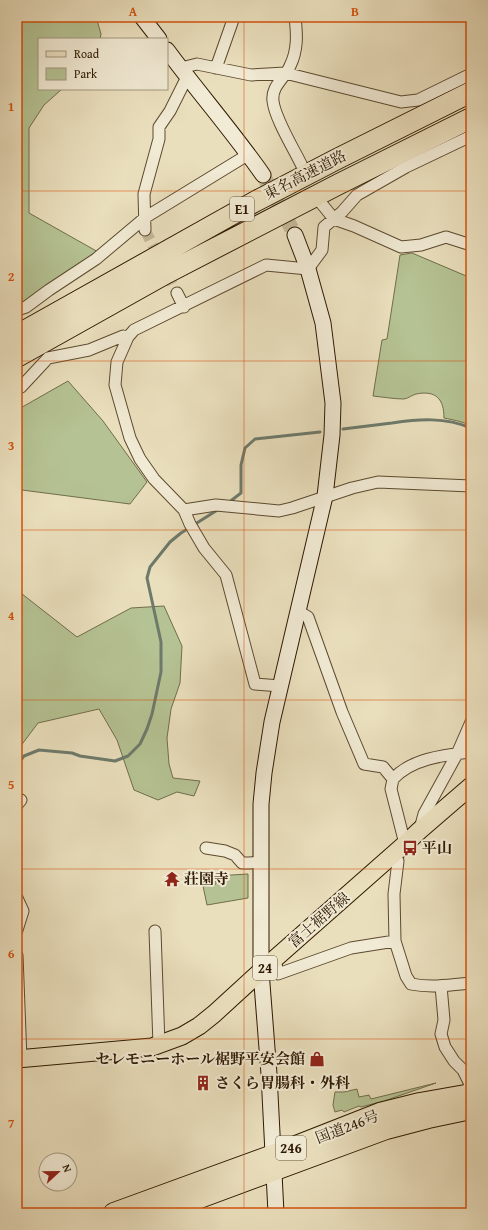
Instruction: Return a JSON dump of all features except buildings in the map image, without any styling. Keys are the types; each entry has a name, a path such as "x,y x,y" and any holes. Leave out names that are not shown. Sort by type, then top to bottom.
{"highway":[{"name":"東名高速道路","path":"17,335 256,201 338,158 471,92"},
{"name":"東名高速道路","path":"17,357 167,273 471,118"},
{"name":"国道246号","path":"114,1213 386,1129 428,1118 470,1099"},
{"name":"国道246号","path":"159,1213 274,1163"}],"main road":[{"name":"富士裾野線","path":"19,1059 152,1047 182,1036 199,1026 471,786"}],"street":[{"path":"142,17 158,38"},
{"path":"216,68 234,17"},
{"path":"295,17 297,35 296,45 290,66 274,88 273,100 278,117 302,166"},
{"path":"168,51 249,154 263,175"},
{"path":"145,230 146,217 144,194 159,139 160,127 170,111 184,73 197,64 251,74 286,73 401,102 418,100 471,74"},
{"path":"308,269 322,250 324,227 342,212 357,195 406,167 471,136"},
{"path":"17,310 26,307 96,259 146,217 249,154"},
{"path":"321,203 334,219 354,226 400,247 421,245 446,237 471,245"},
{"path":"276,1213 269,1074 261,971 261,804 272,722 324,496 332,436 333,403 323,323 308,269 295,235"},
{"path":"280,686 255,684 226,575 204,548 184,510 154,479 140,459 130,438 115,385 117,362 128,337 134,330 184,307 266,265 308,269"},
{"path":"177,293 184,307"},
{"path":"17,389 21,387 48,358 89,350 123,336 128,337"},
{"path":"184,510 208,505 216,505 278,511 292,508 324,496 378,482 471,486"},
{"path":"298,611 308,617 342,712 364,764 383,767 393,779"},
{"path":"420,830 424,814 457,754 471,722"},
{"path":"405,844 391,789 393,779 400,772 427,759 471,752"},
{"path":"206,848 224,851 235,855 242,863 261,862"},
{"path":"392,855 398,861 394,894 395,941 406,976 411,984 424,986 471,983"},
{"path":"17,898 23,911 17,930"},
{"path":"155,931 159,1045"},
{"path":"275,959 278,974 351,948 395,941"},
{"path":"17,955 19,1059"},
{"path":"441,986 444,1020 441,1034 445,1047 454,1061 463,1070 469,1082 470,1099"}],"green space":[{"path":"17,17 96,17 101,34 100,38 38,38 38,90 61,90 44,105 29,128 29,213 107,257 17,314"},
{"path":"412,253 471,278 471,425 444,418 444,411 438,397 429,393 416,394 404,399 373,396 382,340 387,339 400,255"},
{"path":"68,381 103,421 147,482 130,504 22,490 17,492 17,410"},
{"path":"17,590 77,637 131,608 164,606 182,646 180,683 171,709 167,738 169,764 173,778 200,781 194,796 177,792 158,800 134,790 117,740 99,709 38,723 17,751"},
{"path":"248,874 248,898 207,905 203,886 216,884 215,876"},
{"path":"436,1083 384,1101 361,1107 359,1106 344,1112 342,1110 335,1112 333,1105 335,1092 344,1092 357,1089 359,1097 369,1095 371,1099"}],"waterway":[{"path":"343,429 422,420 451,422 471,428"},
{"path":"228,503 241,493 241,465 245,448 255,439 320,432"},
{"path":"17,765 24,756 39,750 72,753 80,756 115,761 128,756 140,744 152,714 161,672 161,642 147,578 150,567 170,542 181,533 219,509"}],"tunnel":[{"path":"263,175 295,235"},
{"path":"145,230 177,293"}],"place":[{"name":"平山","path":"410,848"},
{"name":"荘園寺","path":"172,879"},
{"name":"セレモニーホール裾野平安会館","path":"317,1059"},
{"name":"さくら胃腸科・外科","path":"203,1083"}]}
